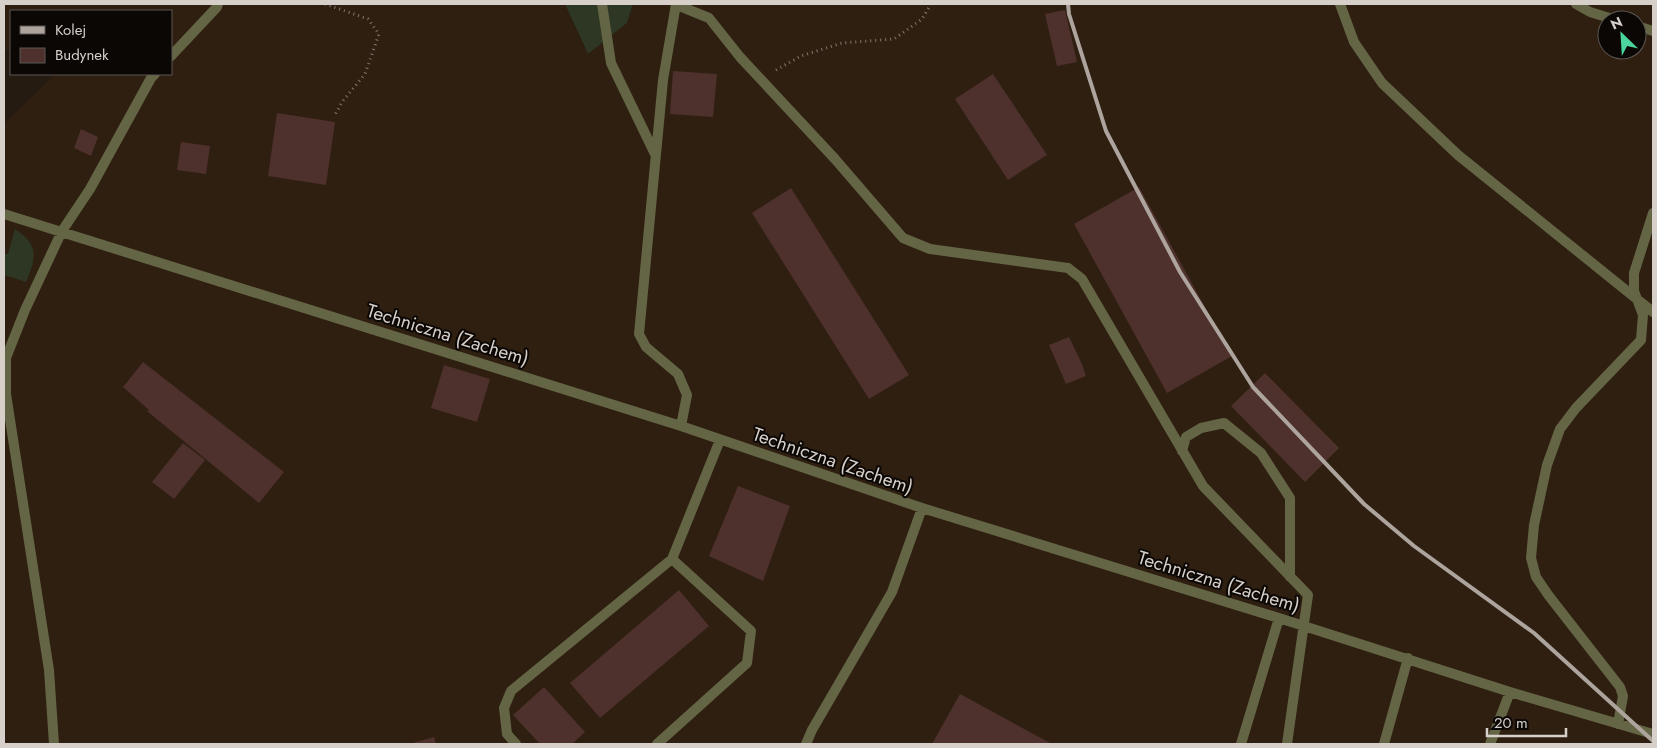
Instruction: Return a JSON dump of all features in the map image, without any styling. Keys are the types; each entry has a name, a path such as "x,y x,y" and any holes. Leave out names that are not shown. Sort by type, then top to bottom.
{"lane":[{"path":"172,55 218,4"},
{"path":"602,4 611,63 656,156"},
{"path":"681,426 687,395 678,374 646,347 639,334 663,80 676,4 709,18 740,57 835,160 903,238 930,248 1068,268 1082,280 1203,486 1308,595 1288,744"},
{"path":"1340,4 1354,42 1382,83 1458,155 1653,312"},
{"path":"1576,4 1597,14"},
{"path":"54,744 48,670 6,410 6,358 25,310 62,231 90,189 153,75"},
{"path":"1618,724 1624,696 1620,687 1549,596 1536,577 1531,558 1534,525 1547,465 1560,429 1576,408 1641,340 1642,315 1634,291 1634,273 1653,213"},
{"name":"Techniczna (Zachem)","path":"4,214 681,426 922,508 1408,658 1510,692 1653,734"},
{"path":"1182,451 1186,437 1201,428 1224,423 1261,453 1290,498 1290,577"},
{"path":"516,744 507,734 504,708 511,691 672,559 720,440"},
{"path":"806,744 812,730 892,592 922,508"},
{"path":"657,744 747,663 751,631 672,559"},
{"path":"1241,744 1279,618"},
{"path":"1384,744 1408,658"},
{"path":"1490,744 1510,692"}],"path":[{"path":"325,4 368,19 379,34 366,74 342,102 335,115"},
{"path":"760,79 801,56 842,43 894,39 922,20 931,4"}],"shaded area":[{"path":"4,4 565,4 588,54 627,23 633,4 1653,4 1653,744 4,744 4,124 54,75 172,75 172,10 10,10 10,51 4,49"}],"green space":[{"path":"565,4 633,4 627,23 588,54"},
{"path":"15,229 29,241 34,253 34,259 26,282 4,275 4,254 8,254"}],"building":[{"path":"1065,10 1077,62 1057,66 1045,14"},
{"path":"673,71 717,74 713,117 670,114"},
{"path":"993,74 1047,155 1008,180 955,99"},
{"path":"277,113 335,122 326,185 268,176"},
{"path":"81,129 98,137 91,156 74,148"},
{"path":"181,142 210,146 206,174 177,170"},
{"path":"1139,187 1232,356 1167,393 1074,224"},
{"path":"791,188 909,375 869,399 752,213"},
{"path":"1069,337 1086,376 1066,384 1049,345"},
{"path":"143,362 284,472 259,503 147,411 149,410 123,387"},
{"path":"444,365 490,379 477,422 431,408"},
{"path":"1265,373 1339,448 1305,482 1231,406"},
{"path":"183,443 205,460 174,499 152,482"},
{"path":"738,486 790,506 763,581 709,556"},
{"path":"679,590 709,626 600,718 570,683"},
{"path":"544,687 585,732 572,744 540,744 513,715"},
{"path":"960,694 1052,744 932,744"},
{"path":"434,737 436,744 409,744"}],"railway":[{"path":"1068,4 1069,14 1106,131 1180,272 1253,387 1364,504 1414,546 1534,633 1653,741"}]}
